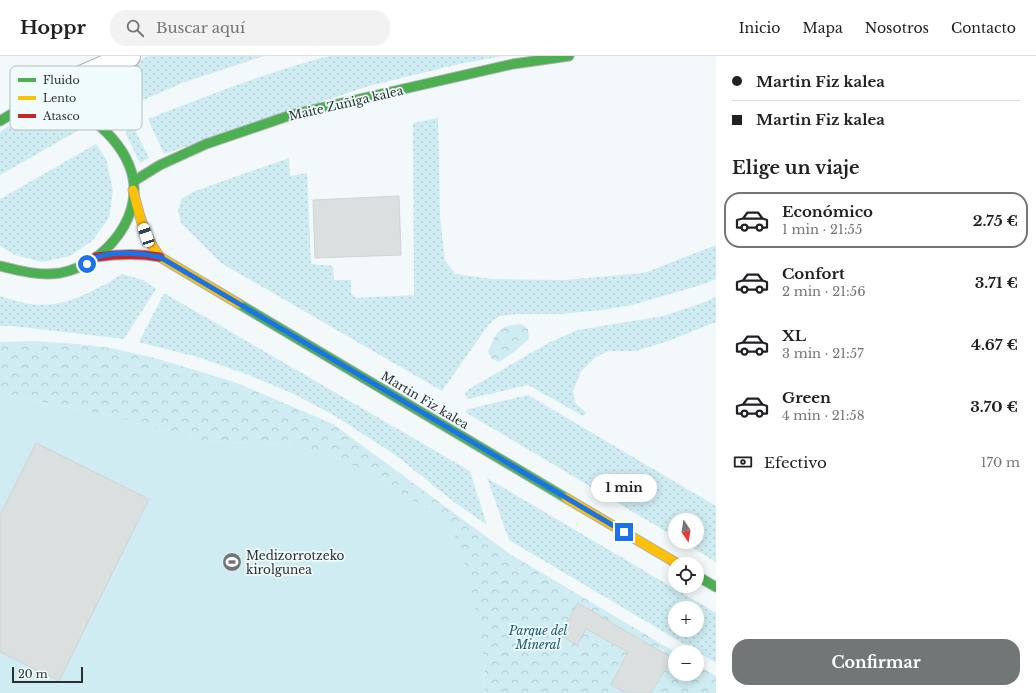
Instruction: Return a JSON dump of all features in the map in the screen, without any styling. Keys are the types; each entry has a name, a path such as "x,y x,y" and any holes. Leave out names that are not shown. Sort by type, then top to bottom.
{"main road":[{"name":"Maite Zuñiga kalea","path":"134,186 160,165 206,144 294,114 514,64 569,56"},
{"path":"0,121 10,115"},
{"path":"0,266 41,274 65,272 87,264 106,250 121,232 133,199 134,186 130,165 119,147 104,130"},
{"name":"Martin Fiz kalea","path":"134,186 146,235 152,248 160,257"},
{"name":"Martin Fiz kalea","path":"96,257 134,254 147,254 160,257 668,558"},
{"path":"704,580 716,587"}],"street":[{"path":"106,66 129,56"}],"green space":[{"path":"149,56 264,56 182,83 142,101 142,66 126,66"},
{"path":"329,56 503,56 459,64 369,86 164,154 148,119 260,77"},
{"path":"438,118 440,216 445,261 456,274 492,279 564,280 644,273 716,245 716,279 701,285 632,305 602,310 560,314 516,314 499,316 489,324 442,391 221,263 181,223 178,211 181,199 195,191 289,158 290,176 307,173 311,264 333,266 334,280 351,280 351,293 356,298 414,295 413,123"},
{"path":"10,126 10,130 79,130 0,175 0,132"},
{"path":"135,130 149,158 140,163 125,132"},
{"path":"96,144 106,159 113,191 109,218 92,241 70,256 42,262 15,255 0,246 0,199"},
{"path":"122,274 143,280 156,289 124,339 13,326 0,326 0,296 22,303 43,305 55,304 90,292"},
{"path":"164,293 470,471 487,525 454,502 394,454 333,415 294,394 246,374 197,357 139,342"},
{"path":"716,297 716,322 668,341 636,351 608,351 596,357 581,371 573,391 575,403 587,413 583,416 528,385 467,399 465,394 469,389 550,342 578,330 663,316"},
{"path":"521,324 528,329 529,339 499,362 492,359 488,352 496,334 507,326"},
{"name":"Parque del Mineral","path":"34,341 78,344 111,348 155,358 237,383 333,424 510,554 668,648 668,681 704,681 704,669 716,676 716,693 485,693 484,660 449,527 427,510 372,475 335,457 288,444 199,441 113,416 0,394 0,342"},
{"name":"Medizorrotzeko kirolgunea","path":"0,394 113,416 199,441 288,444 335,457 372,475 427,510 449,527 458,541 471,584 484,660 485,693 0,693"},
{"path":"528,395 716,506 716,562 695,549 704,549 704,513 668,513 668,533 465,412 468,409"},
{"path":"487,478 668,585 668,593 682,593 696,601 668,601 668,634 509,540"},
{"path":"704,606 716,613 716,663 704,656 704,645 686,645 672,637 704,637"}],"building":[{"path":"399,196 401,255 315,258 313,200"},
{"path":"36,443 149,499 59,681 0,652 0,515"},
{"path":"578,603 668,656 668,665 651,693 627,693 611,685 628,652 586,629 577,645 560,635"}],"traffic: fast":[{"path":"134,181 160,165 206,144 294,114 513,64 569,56"},
{"path":"0,121 10,115"},
{"path":"0,266 15,270 45,274 60,273 77,268 93,259 107,248 119,234 128,218 133,201 134,183 126,158 117,144 104,130"},
{"path":"239,304 566,498"},
{"path":"704,580 716,587"}],"traffic: slow":[{"path":"133,190 146,233 160,257 239,304"},
{"path":"566,498 668,558"}],"traffic: jam":[{"path":"96,257 128,254 160,257"}],"place":[{"name":"Medizorrotzeko kirolgunea","path":"232,562"}],"route":[{"path":"87,264 96,257 119,254 147,254 160,257 624,532"}]}
